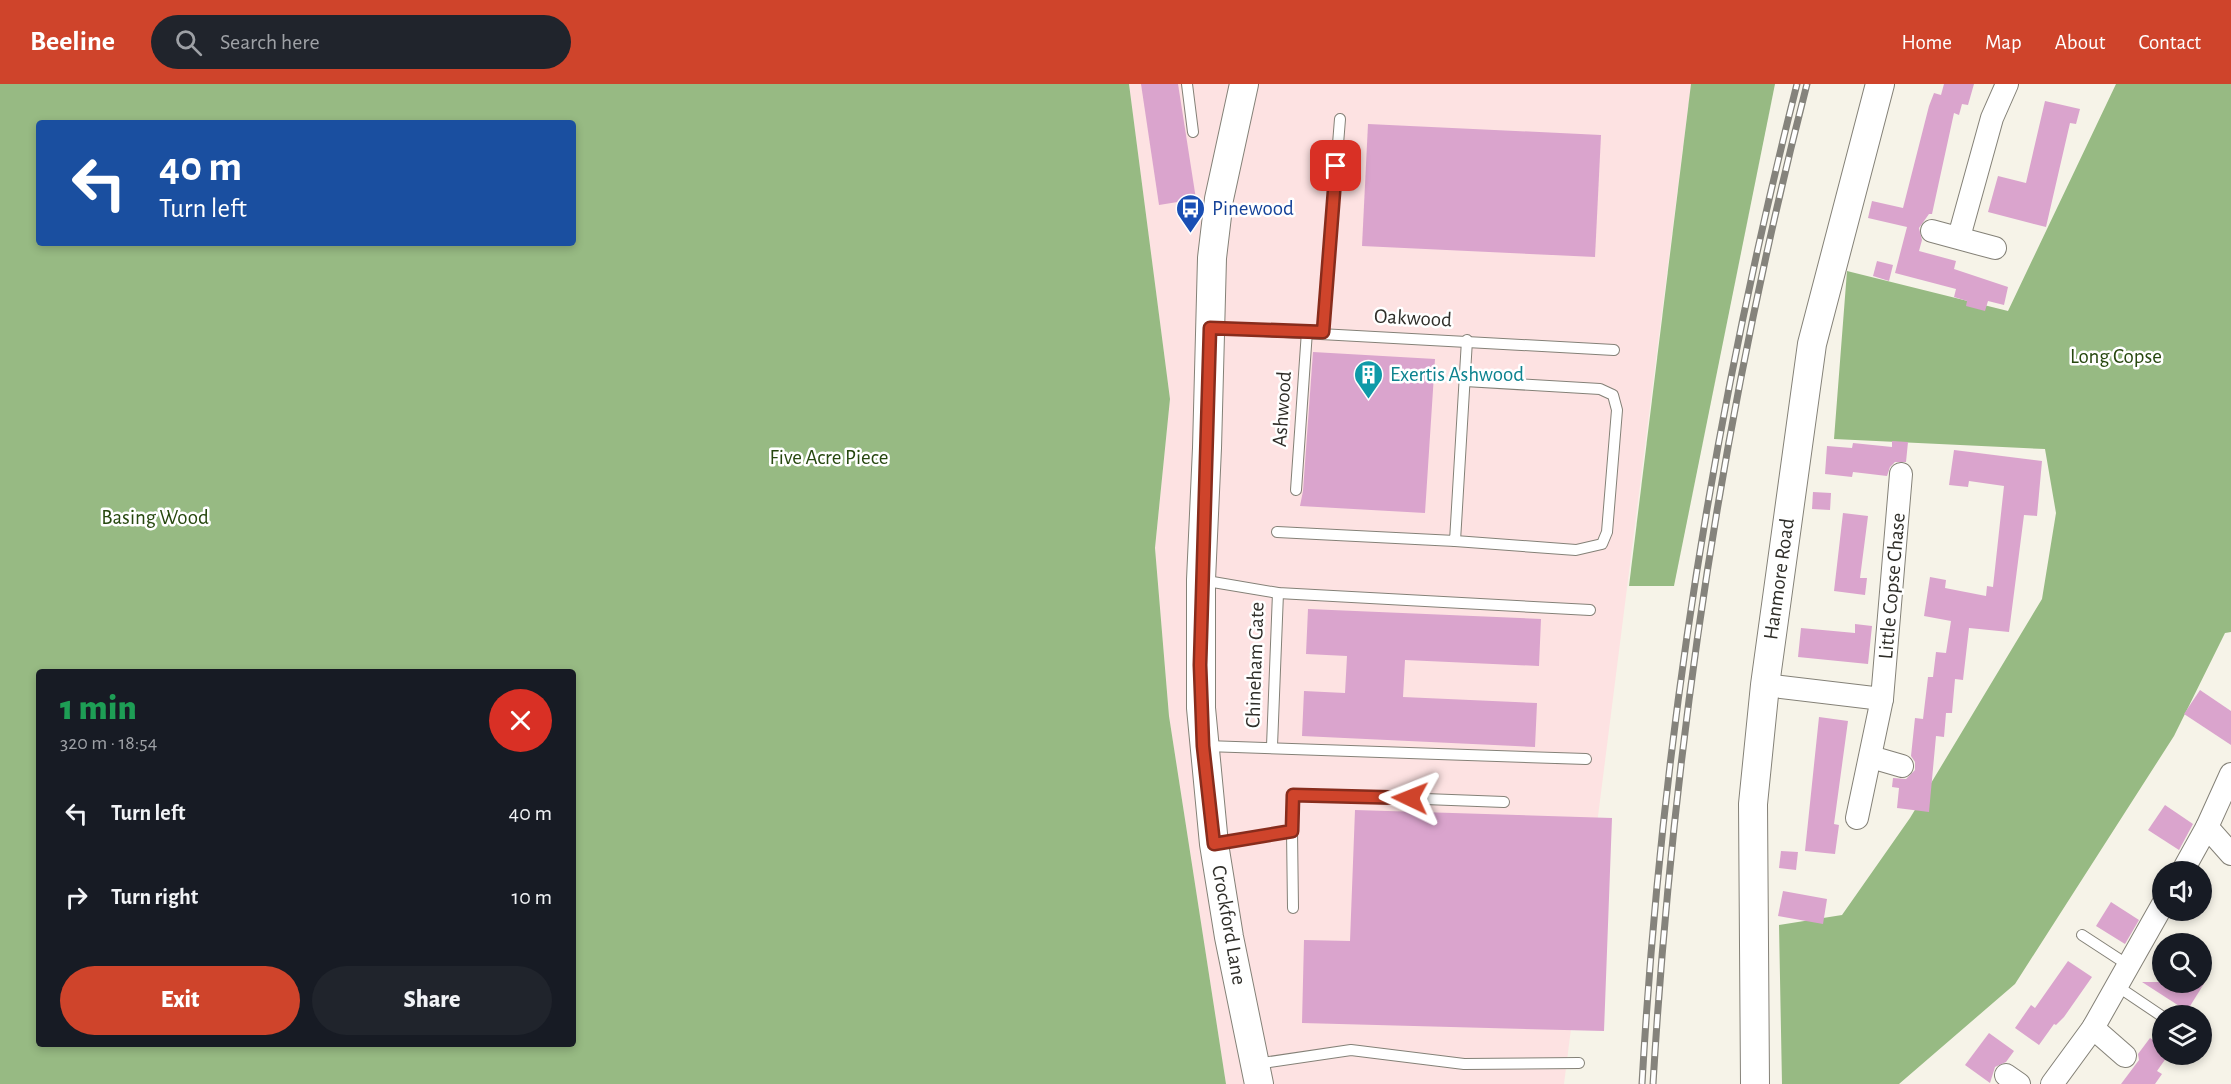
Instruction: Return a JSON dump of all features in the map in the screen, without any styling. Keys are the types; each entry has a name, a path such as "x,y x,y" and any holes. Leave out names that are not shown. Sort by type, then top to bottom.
{"street":[{"name":"Crockford Lane","path":"1244,84 1219,199 1212,258 1201,580 1203,746 1214,844 1229,937 1257,1074"},
{"name":"Hanmore Road","path":"1755,1084 1753,804 1765,685 1812,344 1880,84"},
{"path":"1959,237 1992,118 2007,84"},
{"path":"1932,231 1995,248"},
{"name":"Little Copse Chase","path":"1857,818 1882,699 1901,474"},
{"path":"1765,685 1882,699"},
{"path":"1871,757 1902,766"},
{"path":"2188,861 2208,827 2231,774"},
{"path":"2208,827 2231,854"},
{"path":"2052,1084 2093,1028 2153,921"},
{"path":"2093,1028 2125,1056"}],"lane":[{"path":"1187,84 1194,132"},
{"path":"1323,332 1340,119"},
{"name":"Oakwood","path":"1210,328 1307,331 1614,350"},
{"name":"Ashwood","path":"1296,490 1307,331"},
{"path":"1455,541 1467,340"},
{"path":"1277,532 1576,550 1602,544 1607,532 1617,410 1613,395 1600,389 1465,381"},
{"name":"Chineham Gate","path":"1201,580 1278,593 1272,746 1203,746"},
{"path":"1278,593 1590,610"},
{"path":"1272,746 1586,759"},
{"path":"1293,908 1293,795 1504,802"},
{"path":"1214,844 1292,831"},
{"path":"2082,935 2128,965"},
{"path":"2117,986 2152,1010"},
{"path":"1257,1074 1351,1050 1464,1064 1579,1063"}],"shaded area":[{"path":"1129,84 1691,84 1564,1084 1226,1084 1169,716 1155,548 1170,399"}],"green space":[{"name":"Five Acre Piece","path":"0,84 1129,84 1170,399 1155,548 1169,716 1226,1084 0,1084"},
{"path":"1691,84 1775,84 1674,586 1629,586"},
{"name":"Long Copse","path":"2116,84 2231,84 2231,632 2225,633 2174,736 2015,984 1899,1084 1782,1084 1779,925 1842,915 1910,818 2042,599 2056,513 2045,449 1834,439 1847,271 2008,311"}],"building":[{"path":"1141,84 1178,84 1196,199 1159,205"},
{"path":"1944,84 1974,84 1968,105 1962,104 1959,115 1954,113 1932,214 1929,214 1919,228 1922,240 1919,251 1956,261 1954,269 2008,287 2004,305 1988,301 1985,311 1966,306 1967,301 1954,297 1956,289 1895,273 1907,227 1868,218 1872,201 1903,208 1929,106 1934,93 1941,95"},
{"path":"2045,101 2080,109 2076,124 2070,123 2046,227 1988,212 1998,176 2026,183"},
{"path":"1368,124 1601,135 1595,257 1362,246"},
{"path":"1877,261 1893,265 1889,281 1873,276"},
{"name":"Exertis Ashwood","path":"1313,352 1435,359 1425,513 1300,506"},
{"path":"1892,441 1908,442 1906,462 1895,462 1890,467 1887,476 1853,472 1852,477 1825,474 1827,446 1852,448 1853,443 1892,447"},
{"path":"1954,450 2042,461 2037,516 2024,515 2009,632 1969,628 1963,680 1955,679 1952,713 1946,713 1944,737 1936,736 1929,812 1897,808 1899,788 1892,787 1893,778 1906,779 1915,770 1915,762 1911,756 1915,718 1923,719 1928,677 1933,677 1936,652 1946,653 1951,621 1924,616 1930,577 1946,580 1945,588 1986,596 1987,586 1993,587 2004,486 1969,481 1968,487 1949,485"},
{"path":"1813,492 1831,493 1830,510 1812,509"},
{"path":"1843,513 1868,516 1860,578 1867,578 1865,595 1834,591"},
{"path":"1308,609 1541,619 1539,666 1405,660 1403,697 1537,703 1535,747 1302,736 1304,691 1345,693 1347,656 1306,654"},
{"path":"1855,624 1872,626 1868,664 1798,657 1801,628 1855,633"},
{"path":"2200,690 2231,711 2231,745 2184,714"},
{"path":"1819,717 1848,721 1834,824 1839,825 1835,854 1805,851"},
{"path":"2165,805 2193,824 2179,850 2148,830"},
{"path":"1355,810 1612,818 1604,1031 1302,1023 1304,940 1350,941"},
{"path":"1781,851 1798,852 1796,870 1779,868"},
{"path":"1783,891 1827,899 1823,924 1778,916"},
{"path":"2111,902 2139,920 2125,944 2096,926"},
{"path":"2068,961 2092,977 2064,1017 2056,1025 2054,1024 2039,1045 2015,1028 2031,1005 2035,1008"},
{"path":"2142,982 2152,982 2152,988"},
{"path":"2159,993 2198,993 2191,1005 2178,1005"},
{"path":"1989,1033 2014,1051 2006,1062 1995,1067 1990,1083 1965,1065"},
{"path":"2150,1038 2152,1039 2152,1065 2161,1065 2157,1071 2162,1074 2155,1084 2121,1084 2139,1060 2138,1054"}],"railway":[{"path":"1642,1084 1663,832 1696,580 1716,455 1740,331 1797,84"},
{"path":"1653,1084 1674,832 1688,706 1706,580 1750,331 1807,84"}],"place":[{"name":"Pinewood","path":"1191,234"},
{"name":"Exertis Ashwood","path":"1369,400"}],"route":[{"path":"1336,166 1323,332 1210,328 1200,665 1203,746 1214,844 1292,831 1293,795 1410,798"}],"park label":[{"name":"Basing Wood","path":"155,517"}]}
